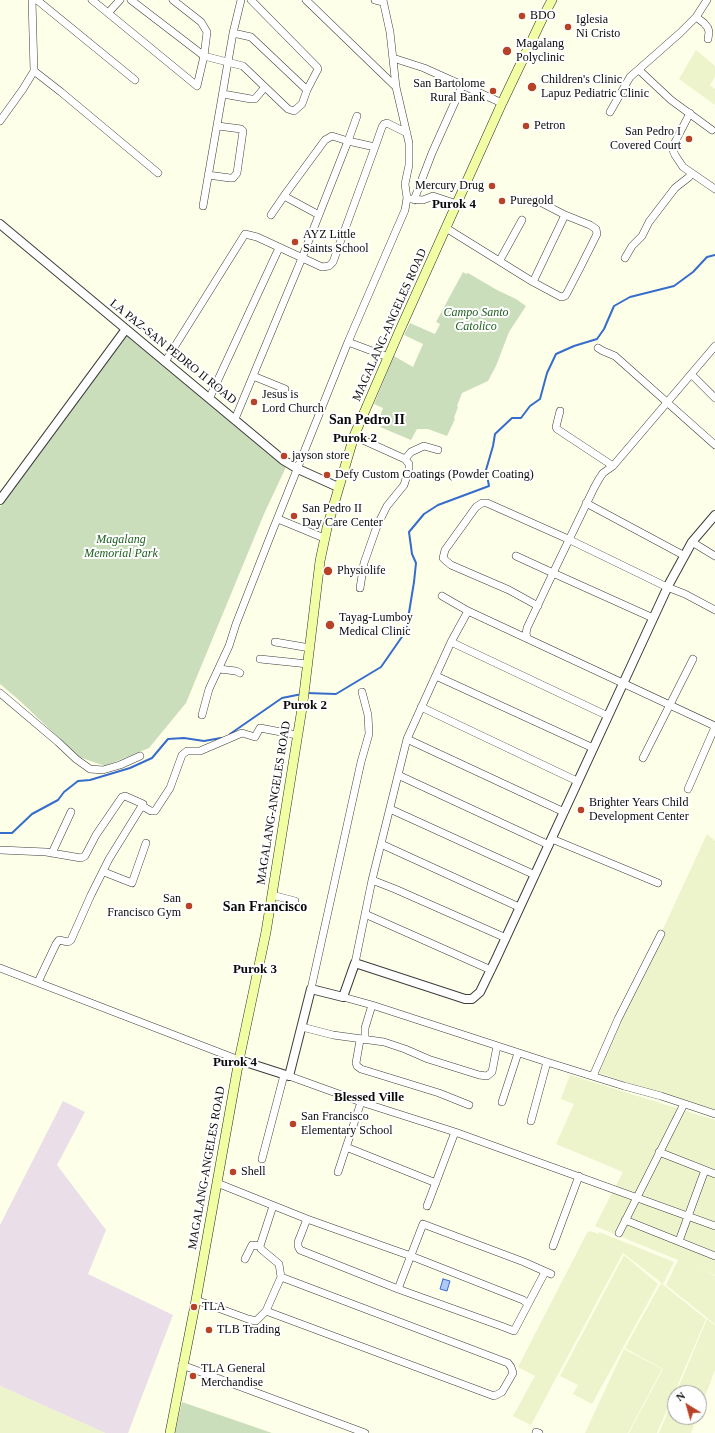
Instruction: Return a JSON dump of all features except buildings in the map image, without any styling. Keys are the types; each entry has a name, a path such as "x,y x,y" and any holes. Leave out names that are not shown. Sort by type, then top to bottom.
{"main road":[{"name":"MAGALANG-ANGELES ROAD","path":"170,1433 182,1365 196,1300 239,1060 266,932 305,690 324,538 354,436 388,357 549,1"}],"street":[{"path":"0,121 27,84 34,71 32,0"},
{"path":"37,0 135,80"},
{"path":"92,0 196,86 204,56 207,32 201,22 173,0"},
{"path":"108,13 120,0"},
{"path":"132,0 204,56 243,66 291,111 294,111 302,104 307,90 318,69 316,64 251,0"},
{"path":"203,206 233,33 241,0"},
{"path":"306,0 396,87"},
{"path":"375,0 383,1 387,16 396,87 409,143 409,165 405,184 410,199"},
{"path":"610,112 630,77 668,45 696,17 707,0"},
{"path":"696,17 708,28 708,39"},
{"path":"233,33 251,37 307,90"},
{"path":"393,58 424,68 463,84 502,103"},
{"path":"639,70 671,100 712,130"},
{"path":"34,71 158,173"},
{"path":"202,715 209,689 229,646 236,624 348,342 404,210 463,84"},
{"path":"223,94 251,99 255,98 265,87"},
{"path":"690,113 672,148 683,167 715,189"},
{"path":"235,419 302,258 357,116"},
{"path":"166,362 243,235 248,234 322,267 329,266 333,262 382,127 385,123 389,123 407,133"},
{"path":"208,176 233,178 237,173 243,131 240,129 218,126"},
{"path":"271,215 326,140 332,136 375,147"},
{"path":"625,258 632,246 642,236 649,222 679,184 689,177 691,173"},
{"path":"284,196 319,214"},
{"path":"410,199 423,200 433,196 457,204"},
{"path":"446,228 500,260 533,282 561,297 565,296 597,234 597,230 540,202"},
{"path":"533,282 565,215"},
{"path":"500,260 522,220"},
{"name":"LA PAZ-SAN PEDRO II ROAD","path":"0,224 210,397 275,453 298,469 338,487"},
{"path":"210,397 279,248"},
{"path":"0,500 126,329"},
{"path":"348,342 388,357"},
{"path":"598,348 615,356 715,444"},
{"path":"528,639 526,634 527,628 568,539 599,479 603,473 613,466 714,349"},
{"path":"692,375 715,398"},
{"path":"253,376 285,389"},
{"path":"560,411 556,427 557,429 613,466"},
{"path":"354,436 405,459 409,464 407,479 400,491 387,506 377,526 364,563 360,588"},
{"path":"405,459 411,452 424,446 438,450"},
{"path":"538,606 509,590 452,565 443,558 445,550 476,507 484,502 568,539 667,587 685,594 715,610"},
{"path":"586,503 683,555"},
{"path":"354,963 465,998 472,999 480,992 667,587 683,555 715,515"},
{"path":"278,519 324,538"},
{"path":"692,542 715,556"},
{"path":"516,556 653,618"},
{"path":"442,596 468,611 715,727 688,789"},
{"path":"343,997 354,963 372,880 407,739 451,642 468,611"},
{"path":"275,642 310,648"},
{"path":"451,642 608,716"},
{"path":"260,659 308,664"},
{"path":"643,758 692,659"},
{"path":"219,669 236,671 240,673"},
{"path":"436,676 593,748"},
{"path":"262,1159 302,1027 361,762 369,734 368,715 362,692"},
{"path":"0,693 76,759 90,769 103,770 120,765 140,756"},
{"path":"421,707 578,780"},
{"path":"0,850 52,853 83,858 96,835 122,797 125,796 142,804 142,806 151,811 155,811 170,788 182,755 187,751 200,751 242,733 255,737 260,728 297,735"},
{"path":"407,739 564,812"},
{"path":"398,775 550,842 658,883"},
{"path":"38,982 56,944 61,940 68,942 70,940 109,859 142,806"},
{"path":"390,809 535,875"},
{"path":"52,853 71,812"},
{"path":"104,872 132,883 146,843"},
{"path":"381,844 519,908"},
{"path":"372,880 506,938"},
{"path":"272,895 295,901"},
{"path":"365,914 491,970"},
{"path":"593,1076 618,1019 660,934"},
{"path":"0,968 239,1060 360,1102 455,1132 715,1226"},
{"path":"311,989 372,1005 547,1062 715,1114"},
{"path":"372,1005 356,1063 357,1066 439,1093 468,1105"},
{"path":"302,1027 324,1033 362,1040 384,1042 473,1074 487,1076 490,1075 493,1069 497,1046"},
{"path":"502,1102 518,1052"},
{"path":"531,1121 547,1062"},
{"path":"338,1172 360,1102"},
{"path":"619,1233 684,1104"},
{"path":"428,1206 455,1132"},
{"path":"346,1147 436,1183"},
{"path":"659,1152 715,1174"},
{"path":"679,1241 705,1170"},
{"path":"553,1246 579,1176"},
{"path":"217,1183 307,1219 411,1256 523,1300 528,1304"},
{"path":"260,1246 273,1206"},
{"path":"307,1219 298,1242 300,1250 398,1289 514,1331 528,1304 548,1273 524,1262 423,1224 398,1289"},
{"path":"625,1220 715,1256"},
{"path":"196,1300 248,1320 256,1320 266,1311 282,1277 279,1264 261,1249 260,1246 252,1245 245,1259"},
{"path":"266,1311 494,1396 502,1392 512,1373 508,1363 282,1277"},
{"path":"182,1365 366,1433"}],"shaded area":[{"path":"63,1101 85,1112 57,1165 106,1230 88,1274 173,1315 128,1433 105,1433 0,1386 0,1225"}],"green space":[{"path":"696,50 715,66 715,77 710,85 715,89 715,105 679,79"},
{"name":"Campo Santo Catolico","path":"463,272 466,274 468,273 526,306 509,332 496,366 488,381 462,393 457,406 455,419 447,436 428,429 417,429 411,440 380,427 383,421 379,419 383,408 374,404 394,356 413,367 423,344 404,335 410,323 435,334 440,324 436,322"},
{"name":"Magalang Memorial Park","path":"126,334 286,467 264,514 186,703 149,748 105,766 79,757 0,684 0,507"},
{"path":"707,834 715,841 715,1113 599,1073 621,1020"},
{"path":"570,1075 715,1120 715,1275 700,1269 715,1276 715,1324 666,1285 678,1260 595,1226 623,1172 556,1144 574,1104 561,1099"},
{"path":"590,1231 599,1234 599,1232 674,1262 663,1284 623,1253 531,1425 513,1416 535,1376 518,1367 587,1233"},
{"path":"624,1255 658,1284 592,1404 573,1394 578,1385 560,1376"},
{"path":"661,1283 706,1319 678,1385 667,1385 667,1410 657,1433 629,1433 663,1369 625,1348"},
{"path":"707,1319 715,1325 715,1370 707,1391 707,1385 679,1385"},
{"path":"624,1349 662,1369 628,1433 585,1433"},
{"path":"0,1386 105,1433 0,1433"},
{"path":"182,1402 272,1433 175,1433"},
{"path":"667,1414 667,1425 694,1425 691,1433 659,1433"}],"water":[{"path":"443,1279 450,1281 447,1291 440,1289"}],"waterway":[{"path":"306,693 336,694 381,667 406,631 416,563 412,554 409,532 424,514 438,505 489,486 486,470 495,434 512,418 521,418 530,406 540,399 547,373 556,354 574,346 597,339 604,329 614,306 630,297 674,286 693,272 707,257 715,255"},
{"path":"230,734 282,698 302,694"},
{"path":"0,833 12,833 32,814 58,800 64,792 78,781 90,780 130,768 152,758 168,739 184,738 204,741 221,738"}],"place":[{"name":"BDO","path":"522,16"},
{"name":"Iglesia Ni Cristo","path":"568,27"},
{"name":"Magalang Polyclinic","path":"507,51"},
{"name":"Children's Clinic Lapuz Pediatric Clinic","path":"532,87"},
{"name":"San Bartolome Rural Bank","path":"493,91"},
{"name":"Petron","path":"526,126"},
{"name":"San Pedro I Covered Court","path":"689,139"},
{"name":"Mercury Drug","path":"492,186"},
{"name":"Puregold","path":"502,201"},
{"name":"AYZ Little Saints School","path":"295,242"},
{"name":"Jesus is Lord Church","path":"254,402"},
{"name":"jayson store","path":"284,456"},
{"name":"Defy Custom Coatings (Powder Coating)","path":"327,475"},
{"name":"San Pedro II Day Care Center","path":"294,516"},
{"name":"Physiolife","path":"328,571"},
{"name":"Tayag-Lumboy Medical Clinic","path":"330,625"},
{"name":"Brighter Years Child Development Center","path":"581,810"},
{"name":"San Francisco Gym","path":"189,906"},
{"name":"San Francisco Elementary School","path":"293,1124"},
{"name":"Shell","path":"233,1172"},
{"name":"TLA","path":"194,1307"},
{"name":"TLB Trading","path":"209,1330"},
{"name":"TLA General Merchandise","path":"193,1376"}],"district":[{"name":"Purok 4","path":"454,205"},
{"name":"San Pedro II","path":"367,420"},
{"name":"Purok 2","path":"355,439"},
{"name":"Purok 2","path":"305,706"},
{"name":"San Francisco","path":"265,907"},
{"name":"Purok 3","path":"255,970"},
{"name":"Purok 4","path":"235,1063"},
{"name":"Blessed Ville","path":"369,1098"}]}
